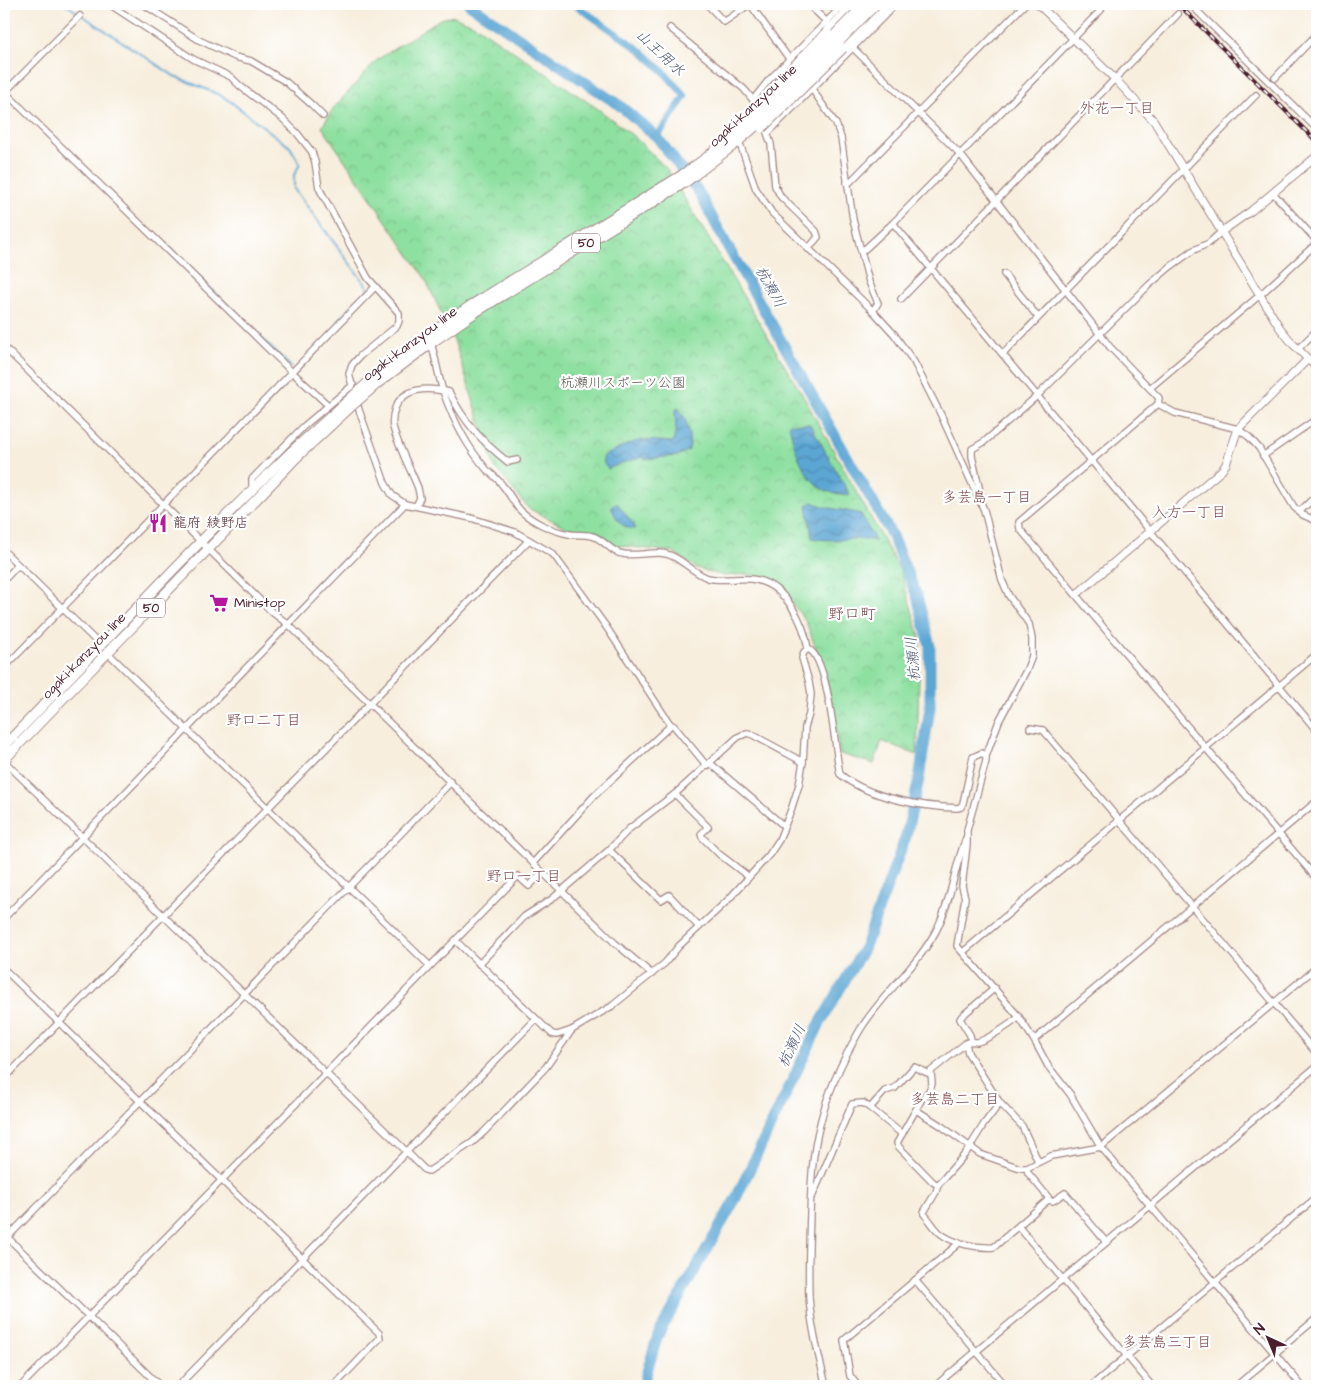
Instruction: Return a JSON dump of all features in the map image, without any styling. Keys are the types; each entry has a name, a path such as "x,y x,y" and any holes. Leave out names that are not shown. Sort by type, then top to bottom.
{"main road":[{"name":"50","path":"758,124 773,88 828,26 855,4"},
{"name":"ogaki-kanzyou line","path":"758,124 865,4"},
{"name":"ogaki-kanzyou line","path":"4,760 201,541 252,490 354,404 376,380 434,338 686,182 738,138 758,124 876,4"},
{"name":"50","path":"758,124 849,47 886,4"},
{"name":"ogaki-kanzyou line","path":"4,746 209,549 296,453"}],"street":[{"path":"109,4 193,59 232,76 240,86 282,118 312,152 319,188 368,278 399,313 397,326 360,356 352,365 349,374 385,483 392,494 405,504 471,518 515,532 553,554 605,625 670,724 674,726 708,764 784,826"},
{"path":"143,4 206,44 235,57 251,61 286,82 323,116"},
{"path":"707,4 724,22 750,4 836,124 841,138 853,220 869,282 878,303 872,311"},
{"path":"808,4 828,26"},
{"path":"753,100 790,59 828,26 844,4"},
{"path":"758,124 812,90 849,47 896,4"},
{"path":"847,183 1025,4"},
{"path":"1038,4 1116,80 1154,122 1184,168 1280,328 1298,349 1316,365"},
{"path":"1190,4 1317,129"},
{"path":"861,249 865,250 893,223 1101,10"},
{"path":"901,298 1116,80 1178,14"},
{"path":"80,16 4,93 328,405"},
{"path":"670,28 744,89 753,100 758,124 772,144 777,192 816,231 818,237 808,249"},
{"path":"1275,78 1317,34"},
{"path":"849,47 960,154 1110,347 1159,398 1158,404 1019,522 1020,528 1317,879"},
{"path":"1003,354 1038,316 1256,95"},
{"path":"738,138 756,189 766,206 781,224 894,334 914,362 941,415 984,510"},
{"path":"826,1386 816,1343 810,1298 813,1160 820,1123 832,1086 844,1058 861,1028 876,1006 922,954 936,930 946,905 966,837 986,756 999,721 1032,656 1032,639 1029,624 1010,596 1002,580 984,510 972,449 984,442 1037,396 1148,285 1192,251 1209,243 1317,156"},
{"path":"1150,388 1260,296 1317,242 1273,193"},
{"path":"893,223 1317,732"},
{"path":"1004,274 1038,316"},
{"path":"4,668 375,287"},
{"path":"1298,349 1317,330"},
{"path":"434,338 443,390 459,430 473,451 503,486 520,510 532,519 569,534 587,534 597,538 621,554 658,553 672,556 693,571 707,577 721,580 756,580 773,586 798,616 806,636 808,650 815,655 826,686 840,774 849,782 880,796 957,808 961,807 963,803 973,757 982,753 986,756"},
{"path":"4,347 272,612 289,625 615,943 652,974"},
{"path":"1077,594 1222,470 1226,464 1238,429 1308,359"},
{"path":"252,490 252,479 304,426 352,385"},
{"path":"416,506 420,498 418,488 393,426 393,413 398,401 406,394 419,390 443,390 449,392 460,414 476,434 508,462 517,460"},
{"path":"1158,404 1175,413 1238,429 1249,437 1263,456 1288,499 1299,512 1317,521"},
{"path":"1263,456 1312,422 1317,423"},
{"path":"1299,512 1317,495"},
{"path":"4,918 405,504"},
{"path":"4,1079 529,540"},
{"path":"4,551 430,966"},
{"path":"4,580 18,565"},
{"path":"456,941 554,1035 572,1030 612,1006 652,974 728,900 769,855 779,840 799,785 803,762 805,727 809,714 811,694 802,658 804,652 808,650"},
{"path":"963,952 1317,654"},
{"path":"534,863 594,796 668,728 670,724"},
{"path":"1030,728 1043,730 1049,736 1317,1054"},
{"path":"480,964 525,916 552,899 609,850 629,829 675,794 738,736 747,733 803,762"},
{"path":"4,760 425,1170 429,1171 473,1142 538,1077 572,1030"},
{"path":"160,1386 5,1238 451,782"},
{"path":"675,794 708,827 701,834 702,837 719,854 749,877"},
{"path":"1034,1040 1317,801"},
{"path":"966,837 967,845 962,886 965,898 957,946 1019,1017 1048,1066 1070,1094 1101,1147 1302,1386"},
{"path":"609,850 661,900 669,895 699,927"},
{"path":"21,1386 518,876 529,886 543,872"},
{"path":"916,1110 980,1154 1020,1168 1027,1168 1051,1156 1101,1147 1317,967"},
{"path":"4,969 379,1333 380,1338 334,1386"},
{"path":"995,988 960,1019 970,1035 968,1053 1000,1103 1022,1126 1038,1161"},
{"path":"938,1185 897,1143 932,1084 931,1071 968,1042 977,1042 991,1036 1019,1017"},
{"path":"178,1386 536,1019"},
{"path":"935,1386 1317,1066"},
{"path":"870,1108 885,1091 895,1088 914,1067 930,1074"},
{"path":"811,1199 852,1104 863,1103 902,1134"},
{"path":"1000,1103 966,1153 938,1185 924,1214 941,1233 959,1242 982,1248 994,1247 1048,1200 1053,1201 1065,1194 1106,1242"},
{"path":"1027,1168 1028,1173 1048,1200"},
{"path":"1092,1386 1317,1196"},
{"path":"1018,1226 1152,1386"},
{"path":"858,1386 850,1376 844,1340 959,1242"},
{"path":"915,1280 1006,1386"},
{"path":"1236,1386 1317,1318"}],"green space":[{"name":"杭瀬川スポーツ公園","path":"454,16 475,25 598,109 636,138 667,169 805,399 900,570 920,637 917,755 882,741 874,764 840,754 829,690 806,622 783,590 770,579 748,574 724,576 696,568 673,552 615,545 596,531 567,528 528,508 494,466 455,343 425,278 322,127 332,110 377,60 440,19"}],"water":[{"path":"678,408 688,428 689,450 677,456 646,459 643,457 608,469 603,462 604,456 628,444 642,440 673,442 676,430 675,410"},
{"path":"789,424 810,424 850,495 827,491 812,480 797,453"},
{"path":"813,502 830,508 861,514 875,541 812,538 807,505"},
{"path":"617,503 634,525 634,529 625,526 617,519 611,507"}],"waterway":[{"path":"65,4 174,76 220,95 290,147 300,164 294,175 294,189 369,289 338,321"},
{"name":"杭瀬川","path":"469,4 619,105 657,137 698,191 891,534 917,596 930,646 930,708 919,779 906,836 865,946 819,1025 736,1198 658,1335 645,1378 648,1386"},
{"name":"山王用水","path":"574,4 640,50 662,70 685,96 657,137"},
{"path":"160,239 292,368"}],"railway":[{"path":"1178,4 1317,142"}],"place":[{"name":"龍府 綾野店","path":"158,523"},
{"name":"Ministop","path":"219,603"}],"district":[{"name":"外花一丁目","path":"1117,108"},
{"name":"多芸島一丁目","path":"987,497"},
{"name":"入方一丁目","path":"1189,512"},
{"name":"野口町","path":"852,614"},
{"name":"野口二丁目","path":"264,720"},
{"name":"野口一丁目","path":"524,876"},
{"name":"多芸島二丁目","path":"955,1099"},
{"name":"多芸島三丁目","path":"1167,1342"}]}
